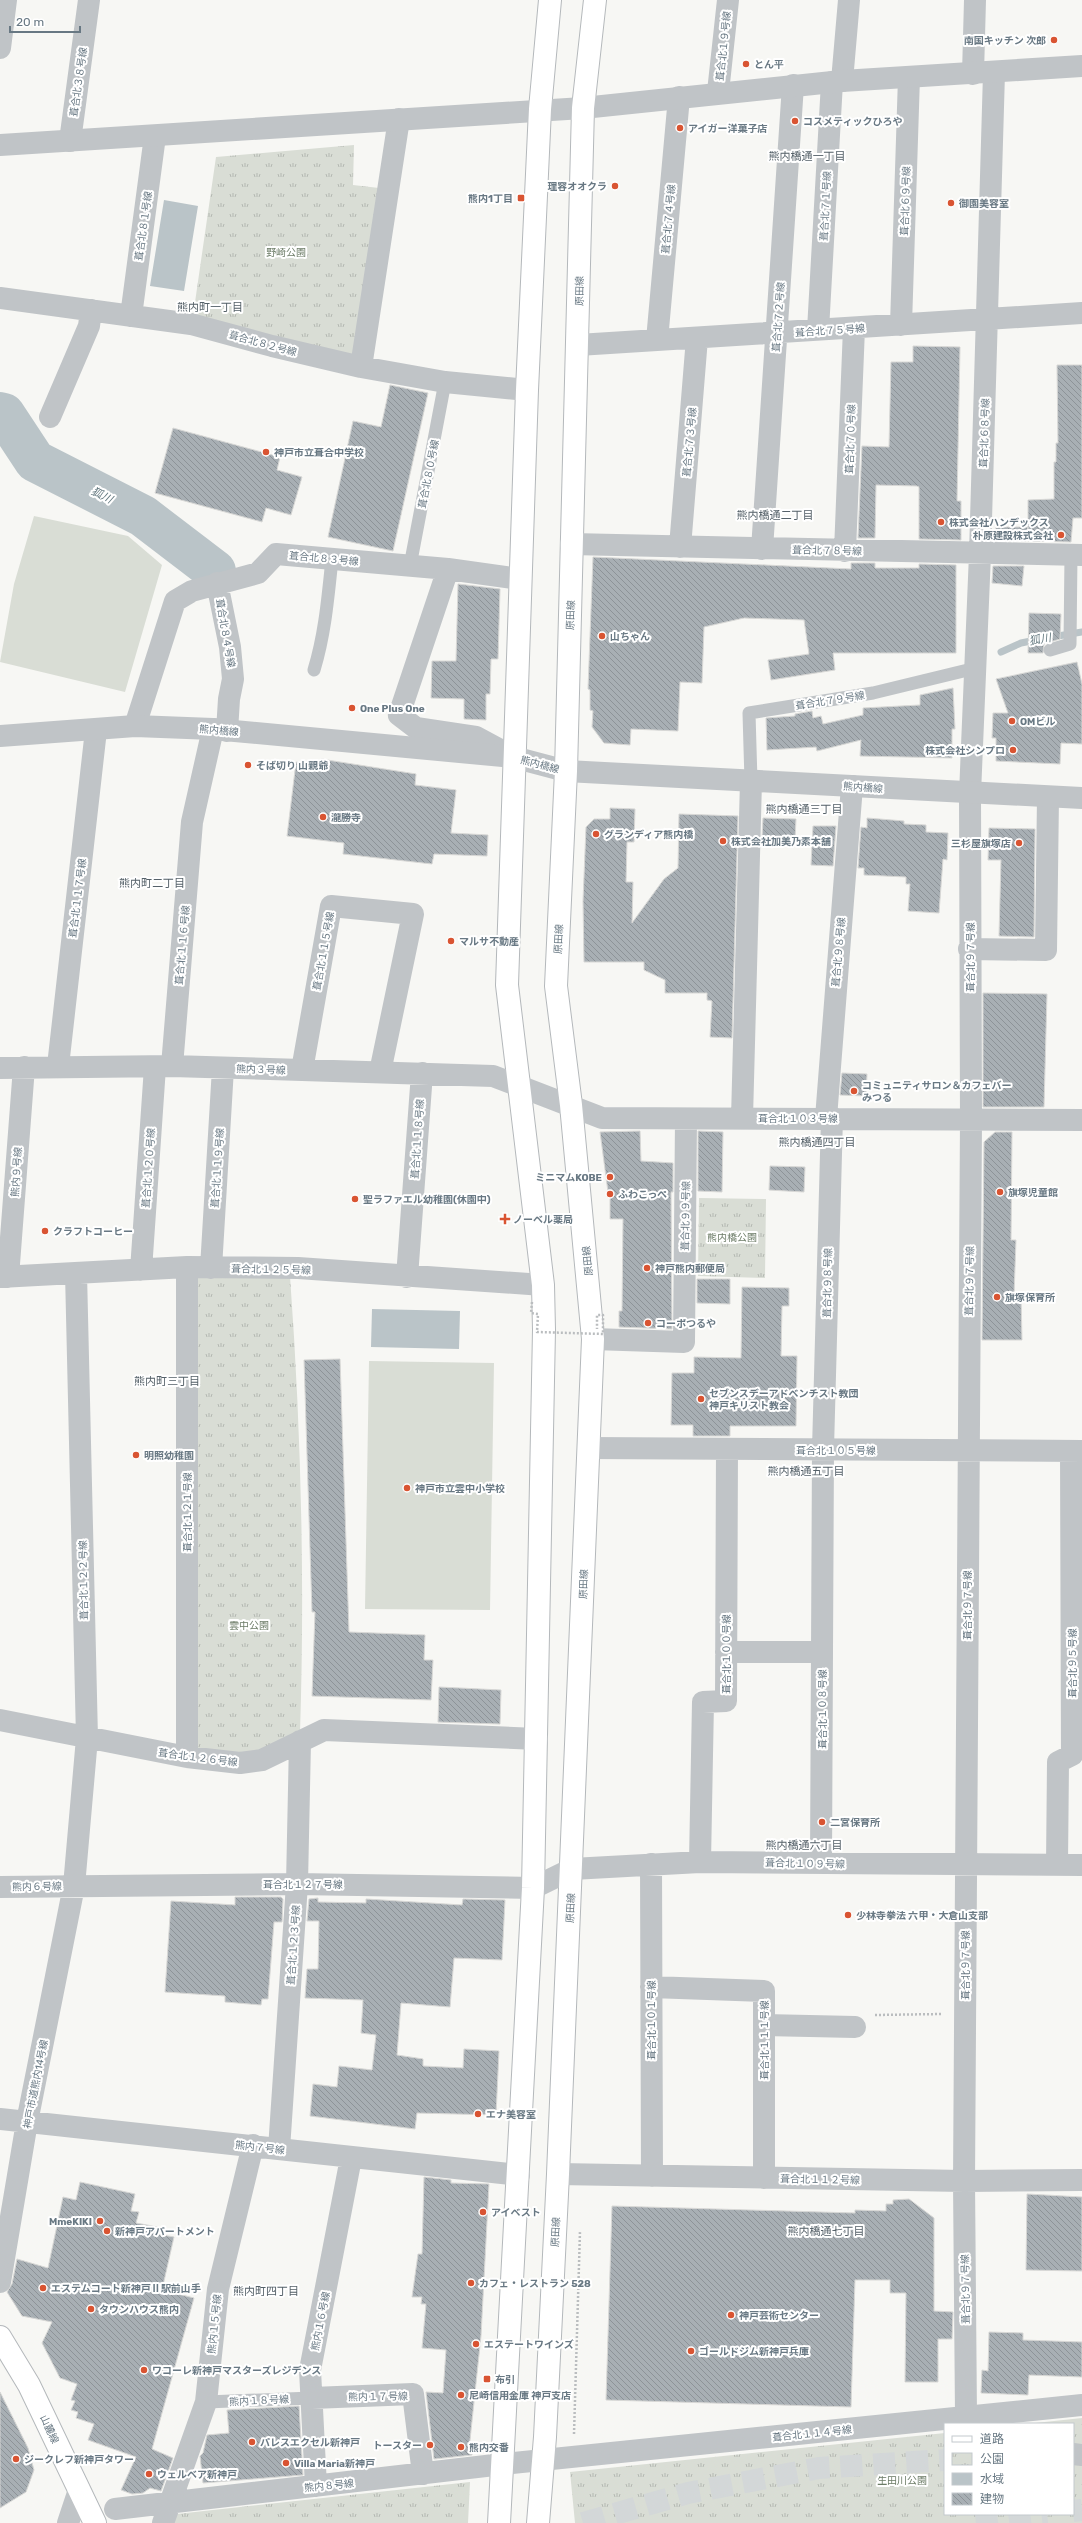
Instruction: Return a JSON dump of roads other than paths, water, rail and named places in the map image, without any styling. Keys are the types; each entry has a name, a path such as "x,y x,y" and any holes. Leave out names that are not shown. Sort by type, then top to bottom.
{"main road":[{"path":"499,2523 519,2175 533,1888 544,1330 537,1294 520,1086 507,985 513,756 527,390 540,109 550,0"},
{"name":"原田線","path":"538,2523 543,2461 558,2174 595,1334 571,1105 556,986 566,771 583,108 595,0"},
{"name":"山麓線","path":"0,2337 29,2385 95,2523"}],"street":[{"path":"0,48 6,0"},
{"name":"葺合北３８号線","path":"70,141 89,0"},
{"name":"葺合北１９号線","path":"718,92 728,0"},
{"name":"葺合北７１号線","path":"818,330 837,81 849,0"},
{"name":"葺合北６８号線","path":"970,794 976,668 988,320 983,73 975,0"},
{"path":"0,145 155,136 540,109 583,108 718,92 837,81 1082,66"},
{"name":"葺合北６９号線","path":"901,325 909,77"},
{"name":"葺合北７２号線","path":"762,549 793,85"},
{"name":"葺合北７４号線","path":"657,340 679,97"},
{"path":"361,367 399,119"},
{"name":"葺合北８１号線","path":"131,316 155,136"},
{"name":"葺合北８２号線","path":"0,298 191,324 272,346 361,367 445,382 527,390"},
{"path":"50,417 89,326 91,310"},
{"name":"葺合北７５号線","path":"578,345 1082,313"},
{"name":"葺合北７０号線","path":"845,551 854,328"},
{"name":"葺合北７３号線","path":"680,547 697,338"},
{"name":"葺合北７８号線","path":"572,544 1076,555"},
{"name":"葺合北８３号線","path":"135,726 175,601 192,591 258,573 276,554 448,569 520,579"},
{"path":"448,569 399,715 416,728 476,737 513,756"},
{"name":"葺合北８４号線","path":"217,583 230,647 233,679 220,730"},
{"name":"熊内橋線","path":"0,736 135,726 220,730 513,756 566,771 852,786 970,794 1082,798"},
{"name":"葺合北１１７号線","path":"58,1066 96,730"},
{"name":"葺合北１１６号線","path":"164,1067 192,822 220,730"},
{"path":"742,1118 751,781"},
{"name":"葺合北９８号線","path":"822,1652 823,1450 829,1118 852,786"},
{"name":"葺合北９７号線","path":"966,2416 964,2181 967,1451 971,1121 969,949 970,794"},
{"path":"969,949 1046,950 1048,797"},
{"name":"葺合北１１５号線","path":"302,1070 330,906 413,914 380,1072"},
{"name":"熊内３号線","path":"0,1068 58,1066 164,1067 422,1073 493,1076 520,1086"},
{"name":"熊内９号線","path":"4,1277 24,1067"},
{"name":"葺合北１２０号線","path":"141,1270 164,1067"},
{"name":"葺合北１１９号線","path":"211,1268 223,1068"},
{"name":"葺合北１１８号線","path":"407,1277 422,1073"},
{"name":"葺合北１０３号線","path":"520,1086 602,1118 829,1118 971,1121 1082,1120"},
{"name":"葺合北９９号線","path":"595,1334 684,1342 686,1119"},
{"name":"葺合北１２５号線","path":"4,1277 187,1267 298,1268 407,1277 537,1294"},
{"name":"葺合北１２１号線","path":"187,1267 187,1757"},
{"name":"葺合北１２２号線","path":"74,1886 86,1738 76,1273"},
{"name":"葺合北１０５号線","path":"589,1448 1076,1451"},
{"name":"葺合北１００号線","path":"700,1862 703,1702 726,1701 727,1449"},
{"name":"葺合北９５号線","path":"1056,1865 1058,1762 1072,1755 1076,1451"},
{"path":"726,1652 822,1652"},
{"name":"葺合北１０８号線","path":"821,1862 822,1652"},
{"name":"葺合北１２６号線","path":"0,1720 187,1757 240,1763 262,1760 324,1730 537,1739"},
{"name":"葺合北１２３号線","path":"279,2149 297,1884 300,1741"},
{"name":"葺合北１０９号線","path":"533,1888 572,1869 651,1864 700,1862 821,1862 966,1865 1082,1865"},
{"name":"葺合北１０１号線","path":"651,1864 650,1987 652,2176"},
{"name":"葺合北１２７号線","path":"74,1886 297,1884 533,1888"},
{"name":"熊内６号線","path":"0,1887 74,1886"},
{"name":"神戸市道熊内14号線","path":"0,2282 28,2122 74,1886"},
{"name":"葺合北１１１号線","path":"650,1987 764,1992 764,2178"},
{"path":"764,2025 855,2027"},
{"name":"熊内７号線","path":"0,2120 253,2145 351,2158 519,2175"},
{"name":"熊内１５号線","path":"163,2523 172,2502 206,2402 218,2289 253,2145"},
{"name":"熊内１６号線","path":"316,2486 310,2370 351,2158"},
{"name":"葺合北１１２号線","path":"558,2174 964,2181 1082,2180"},
{"name":"熊内１７号線","path":"312,2398 413,2394 423,2474"},
{"name":"葺合北１１４号線","path":"543,2461 1082,2405"},
{"name":"熊内８号線","path":"115,2509 503,2464 543,2461"},
{"path":"68,2523 79,2490"}],"lane":[{"name":"葺合北８０号線","path":"410,566 445,382"},
{"path":"1050,650 1070,644 1076,555"},
{"path":"314,670 321,648 328,606 332,559"},
{"name":"葺合北７９号線","path":"751,781 750,713 873,694 976,668"},
{"name":"熊内１８号線","path":"206,2402 312,2398"}],"water":[{"path":"164,200 198,206 184,291 150,286"},
{"path":"372,1309 460,1311 459,1349 371,1347"}],"waterway":[{"name":"狐川","path":"0,413 4,414 35,461 143,516 215,571"},
{"name":"狐川","path":"1052,637 1082,632"},
{"name":"狐川","path":"1001,652 1021,643 1036,640"}],"tunnel":[{"path":"583,2523 688,2493 819,2468 944,2460"},
{"path":"1074,2511 1082,2510"},
{"path":"976,2523 1039,2515"}],"place":[{"name":"南国キッチン 次郎","path":"1054,40"},
{"name":"とん平","path":"746,64"},
{"name":"コスメティックひろや","path":"795,121"},
{"name":"アイガー洋菓子店","path":"680,128"},
{"name":"理容オオクラ","path":"615,186"},
{"name":"熊内1丁目","path":"521,198"},
{"name":"御園美容室","path":"951,203"},
{"name":"神戸市立葺合中学校","path":"266,452"},
{"name":"株式会社ハンデックス","path":"941,522"},
{"name":"朴原建設株式会社","path":"1061,535"},
{"name":"山ちゃん","path":"602,636"},
{"name":"One Plus One","path":"352,708"},
{"name":"OMビル","path":"1012,721"},
{"name":"株式会社シンプロ","path":"1013,750"},
{"name":"そば切り 山親爺","path":"248,765"},
{"name":"瀧勝寺","path":"323,817"},
{"name":"グランディア熊内橋","path":"596,834"},
{"name":"株式会社加美乃素本舗","path":"723,841"},
{"name":"三杉屋旗塚店","path":"1019,843"},
{"name":"マルサ不動産","path":"451,941"},
{"name":"コミュニティサロン＆カフェバー みつる","path":"854,1091"},
{"name":"ミニマムKOBE","path":"610,1177"},
{"name":"旗塚児童館","path":"1000,1192"},
{"name":"ふわこっぺ","path":"610,1194"},
{"name":"聖ラファエル幼稚園(休園中)","path":"355,1199"},
{"name":"ノーベル薬局","path":"505,1219"},
{"name":"クラフトコーヒー","path":"45,1231"},
{"name":"神戸熊内郵便局","path":"647,1268"},
{"name":"旗塚保育所","path":"997,1297"},
{"name":"コーポつるや","path":"648,1323"},
{"name":"セブンスデーアドベンチスト教団 神戸キリスト教会","path":"701,1399"},
{"name":"明照幼稚園","path":"136,1455"},
{"name":"神戸市立雲中小学校","path":"407,1488"},
{"name":"二宮保育所","path":"822,1822"},
{"name":"少林寺拳法 六甲・大倉山支部","path":"848,1915"},
{"name":"エナ美容室","path":"478,2114"},
{"name":"アイベスト","path":"483,2212"},
{"name":"MmeKIKI","path":"100,2221"},
{"name":"新神戸アパートメント","path":"107,2231"},
{"name":"カフェ・レストラン 528","path":"471,2283"},
{"name":"エステムコート新神戸Ⅱ駅前山手","path":"43,2288"},
{"name":"タウンハウス熊内","path":"91,2309"},
{"name":"神戸芸術センター","path":"731,2315"},
{"name":"エステートワインズ","path":"476,2344"},
{"name":"ゴールドジム新神戸兵庫","path":"691,2351"},
{"name":"ワコーレ新神戸マスターズレジデンス","path":"144,2370"},
{"name":"布引","path":"487,2379"},
{"name":"尼崎信用金庫 神戸支店","path":"461,2395"},
{"name":"パレスエクセル新神戸","path":"252,2442"},
{"name":"トースター","path":"430,2445"},
{"name":"熊内交番","path":"461,2447"},
{"name":"ジークレフ新神戸タワー","path":"16,2459"},
{"name":"Villa Maria新神戸","path":"286,2463"},
{"name":"ウェルベア新神戸","path":"149,2474"}],"district":[{"name":"熊内橋通一丁目","path":"807,156"},
{"name":"熊内町一丁目","path":"210,307"},
{"name":"熊内橋通二丁目","path":"775,515"},
{"name":"熊内橋通三丁目","path":"804,809"},
{"name":"熊内町二丁目","path":"152,883"},
{"name":"熊内橋通四丁目","path":"817,1142"},
{"name":"熊内町三丁目","path":"167,1381"},
{"name":"熊内橋通五丁目","path":"806,1471"},
{"name":"熊内橋通六丁目","path":"804,1845"},
{"name":"熊内橋通七丁目","path":"826,2231"},
{"name":"熊内町四丁目","path":"266,2291"}],"park label":[{"name":"野崎公園","path":"286,252"},
{"name":"熊内橋公園","path":"732,1237"},
{"name":"雲中公園","path":"249,1625"},
{"name":"生田川公園","path":"902,2480"}]}
